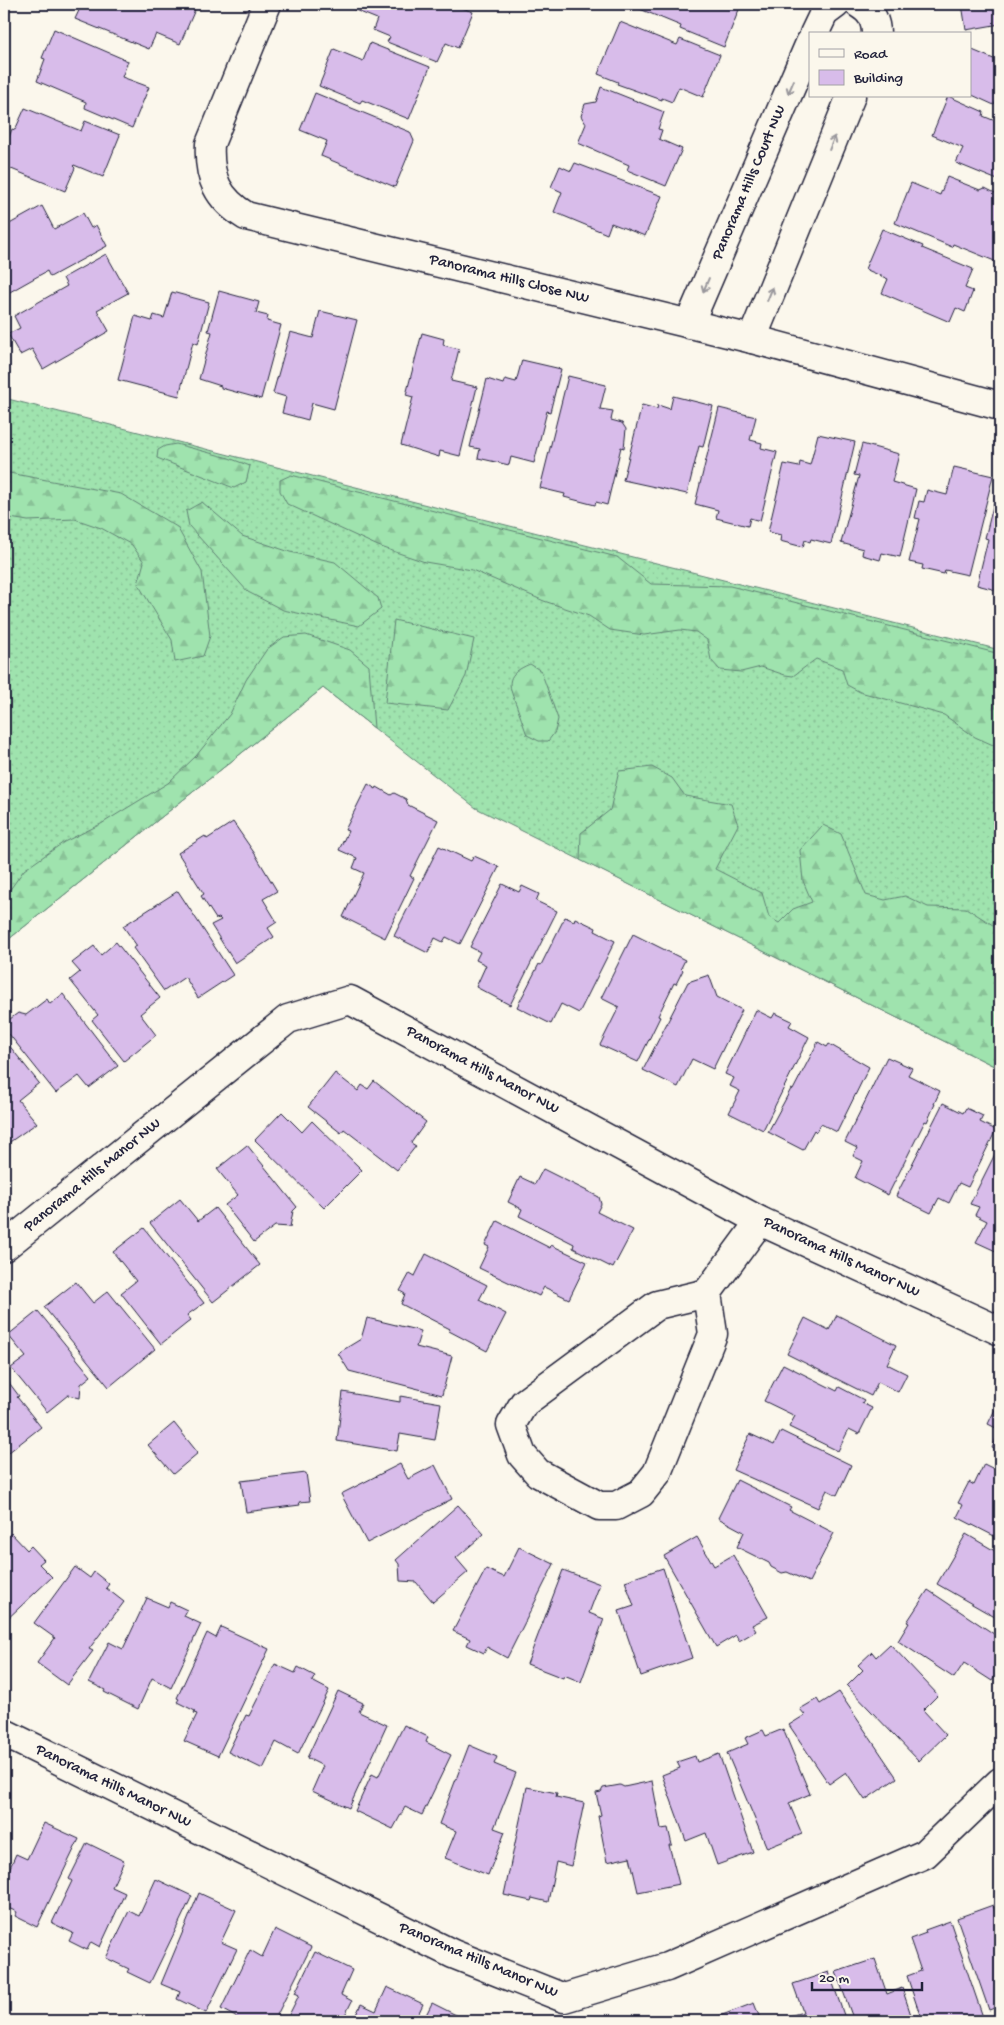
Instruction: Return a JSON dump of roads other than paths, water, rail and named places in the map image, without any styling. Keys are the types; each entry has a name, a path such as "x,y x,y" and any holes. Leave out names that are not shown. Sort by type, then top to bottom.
{"street":[{"name":"Panorama Hills Close NW","path":"267,4 210,144 209,157 214,181 227,202 246,216 752,339 1000,406"},
{"path":"815,32 824,12 836,4"},
{"path":"859,4 872,15 876,24 876,32"},
{"name":"Panorama Hills Court NW","path":"689,324 809,45"},
{"path":"752,339 850,98"},
{"name":"Panorama Hills Manor NW","path":"4,1247 288,1019 350,1000 760,1221 1000,1330"},
{"path":"707,1294 713,1334 657,1473 641,1493 616,1506 599,1506 538,1473 522,1456 511,1425 524,1403 657,1305 707,1294 760,1221"},
{"name":"Panorama Hills Manor NW","path":"4,1734 453,1954 564,1998 667,1967 925,1854 1000,1782"}]}
